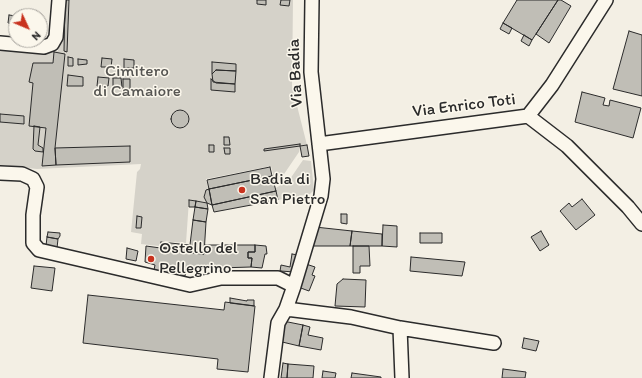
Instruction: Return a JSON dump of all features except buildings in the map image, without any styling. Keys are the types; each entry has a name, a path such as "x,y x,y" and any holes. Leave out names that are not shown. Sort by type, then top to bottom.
{"street":[{"path":"0,43 44,47 52,44 56,37 59,0"},
{"name":"Via Badia","path":"271,378 278,323 286,309 294,286 321,196 322,179 312,72 312,0"},
{"path":"528,116 552,85 606,0"},
{"name":"Via Enrico Toti","path":"319,144 528,116 567,146 628,207 642,224"},
{"path":"0,173 22,174 33,179 37,187 33,215 33,243 39,250 190,285 221,278 278,278 294,286"},
{"path":"286,309 351,317 400,328 494,343"},
{"path":"400,328 402,378"}],"green space":[{"name":"Cimitero di Camaiore","path":"62,0 293,0 292,86 307,145 300,147 299,152 280,180 275,182 271,166 206,179 208,188 204,194 206,202 189,200 186,243 161,241 159,246 141,244 142,234 131,232 137,172 140,169 141,164 37,169 0,165 0,49 58,51"},
{"path":"303,160 311,161 314,190 310,194 278,200 276,188 290,179"}],"place":[{"name":"Badia di San Pietro","path":"242,190"},
{"name":"Ostello del Pellegrino","path":"151,259"}]}
